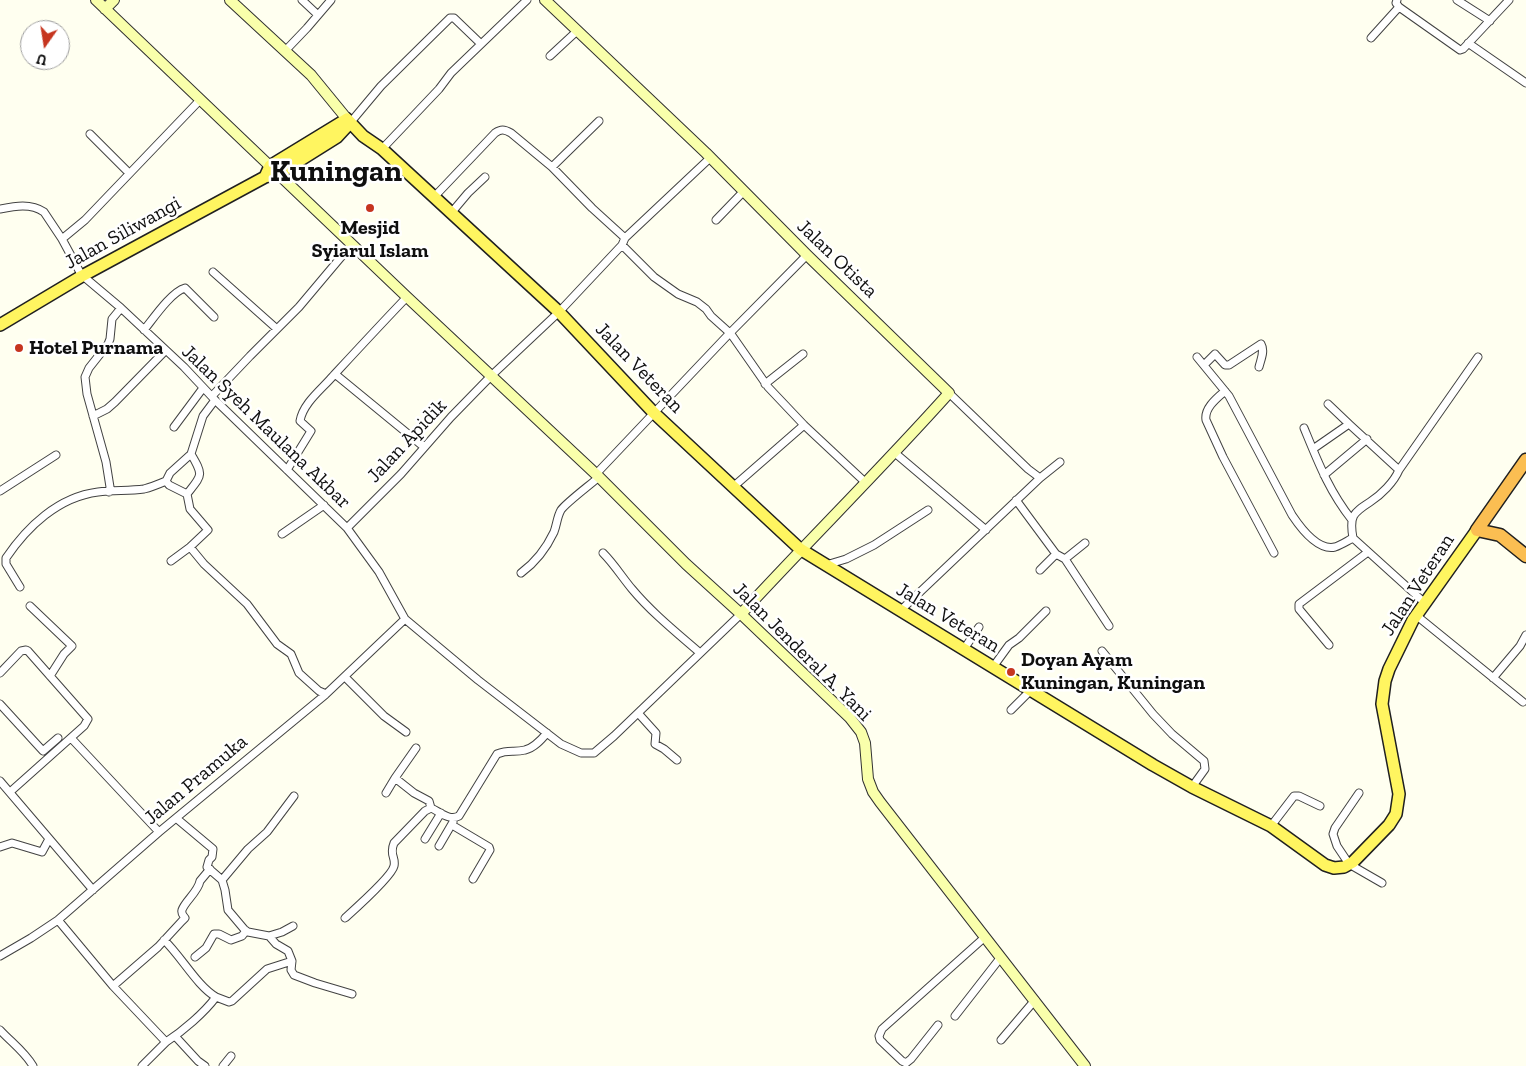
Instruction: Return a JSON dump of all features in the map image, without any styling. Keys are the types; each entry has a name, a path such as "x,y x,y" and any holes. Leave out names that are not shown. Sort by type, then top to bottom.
{"highway":[{"name":"Jalan Veteran","path":"1476,530 1526,460"},
{"path":"1489,513 1500,535 1526,556"},
{"path":"1476,530 1500,535"}],"main road":[{"name":"Jalan Jenderal A. Yani","path":"96,0 200,100 271,172 352,244 598,476 686,564 850,718 861,732 865,743 868,779 873,792 922,859 986,937 1084,1066"},
{"path":"105,9 114,0"},
{"path":"230,0 311,76 348,121"},
{"name":"Jalan Otista","path":"547,1 950,393"},
{"name":"Jalan Veteran","path":"348,121 452,212 559,312 654,413 800,549 1130,752 1192,787 1271,826 1325,865 1334,868 1344,868 1351,863 1389,825 1396,814 1399,794 1382,704 1389,669 1413,620 1476,530"},
{"name":"Jalan Siliwangi","path":"0,325 82,276 337,137 348,121"},
{"path":"741,614 800,549 895,453 950,393"}],"street":[{"path":"302,0 318,15"},
{"path":"285,51 331,0"},
{"path":"382,149 480,43 527,0"},
{"path":"1457,0 1490,21"},
{"path":"1371,38 1398,4 1459,49 1463,49 1509,0"},
{"path":"348,121 450,18 454,18 480,43"},
{"path":"550,56 577,31"},
{"path":"1468,43 1526,83"},
{"path":"62,239 84,220 200,100"},
{"path":"552,167 599,121"},
{"path":"434,197 495,133 504,129 511,133 552,167 654,277 678,294 697,302 730,334 765,384 804,425 866,483"},
{"path":"90,134 129,173"},
{"name":"Jalan Apidik","path":"347,528 401,474 491,376 559,312 623,242 710,158"},
{"path":"452,212 485,177"},
{"path":"716,220 744,191"},
{"path":"0,209 25,206 40,209 47,216 62,239 82,276"},
{"path":"20,587 6,564 6,558 17,542 38,521 70,500 98,492 146,488 166,481 170,473 191,454 204,416 214,398 299,307 352,244"},
{"path":"521,573 534,563 548,545 555,529 557,517 563,508 598,476 654,413 807,255"},
{"path":"212,272 277,329"},
{"name":"Jalan Syeh Maulana Akbar","path":"82,276 121,308 184,367 203,388 347,528 379,572 405,619"},
{"path":"144,330 169,300 184,288 214,317"},
{"path":"287,470 311,431 300,421 302,413 311,400 407,297"},
{"path":"113,492 110,487 106,462 87,394 85,376 108,344 112,319 121,308"},
{"path":"1204,365 1215,354 1225,365 1229,365 1261,344 1263,353 1259,367"},
{"path":"94,415 105,410 130,388 165,351"},
{"path":"765,384 803,354"},
{"path":"1197,357 1225,391 1243,421 1292,515 1303,531 1323,546 1330,548 1353,538"},
{"path":"1426,604 1353,538 1352,520 1355,513 1381,493 1396,475 1478,357"},
{"path":"335,374 424,447"},
{"path":"174,427 203,388"},
{"path":"1225,391 1210,406 1205,415 1206,420 1223,457 1274,553"},
{"path":"950,393 1028,469 1040,478"},
{"path":"1328,404 1399,470"},
{"path":"1313,450 1349,424"},
{"path":"733,487 804,425"},
{"path":"1304,428 1336,498 1352,520"},
{"path":"1324,475 1367,439"},
{"path":"895,453 986,530"},
{"path":"171,561 208,530 190,509 187,494 198,480 200,474 198,465 191,454"},
{"path":"0,491 56,455"},
{"path":"900,611 1016,500 1060,462"},
{"path":"166,481 169,485 187,494"},
{"path":"1016,500 1056,554 1065,560 1109,626"},
{"path":"282,534 324,505"},
{"path":"826,565 874,545 928,510"},
{"path":"1065,560 1085,543"},
{"path":"190,547 204,564 247,604 276,644 291,654 299,673 319,691 326,694"},
{"path":"1329,644 1299,609 1299,604 1368,552"},
{"path":"603,553 632,589 700,653"},
{"path":"1040,570 1056,554"},
{"path":"30,606 72,646 64,654 50,676"},
{"path":"993,667 1009,645 1019,638 1046,611"},
{"path":"405,619 478,680 561,744 581,753 594,753 741,614"},
{"path":"1417,616 1523,702"},
{"name":"Jalan Pramuka","path":"0,956 58,920 159,832 326,694 405,619"},
{"path":"964,649 979,628"},
{"path":"1493,678 1520,646 1526,635"},
{"path":"0,672 21,651 26,650 88,719 84,726 10,792"},
{"path":"1102,651 1153,714 1172,734 1204,761 1205,769 1192,787"},
{"path":"345,677 384,716 406,732"},
{"path":"1011,710 1030,691"},
{"path":"0,704 43,751 58,738"},
{"path":"638,713 656,733 655,744 677,760"},
{"path":"439,846 497,754 504,751 526,750 540,741 547,733"},
{"path":"71,738 159,832"},
{"path":"386,792 416,748"},
{"path":"395,778 414,793 430,801 431,808"},
{"path":"0,781 93,890"},
{"path":"1359,793 1333,834 1337,846 1351,863 1382,884"},
{"path":"222,880 248,849 267,832 294,796"},
{"path":"1271,826 1294,796 1299,796 1320,806"},
{"path":"431,808 453,819 456,818"},
{"path":"345,918 390,874 394,867 391,850 395,842 425,811 431,808"},
{"path":"425,839 441,813"},
{"path":"176,818 213,849 212,857 207,867 222,880 228,910 246,931 269,936 293,926"},
{"path":"452,825 489,848 484,862 472,879"},
{"path":"0,846 12,843 42,852 49,839"},
{"path":"113,986 164,940 184,919 182,909 210,869"},
{"path":"58,920 113,986 166,1042"},
{"path":"195,957 206,948 214,934 219,934 231,940 236,939 246,931"},
{"path":"269,936 276,944 288,951 292,961 291,970 294,975 352,994"},
{"path":"938,1026 911,1059 906,1062 902,1061 880,1040 879,1036 882,1029 986,937"},
{"path":"164,940 208,992 228,1002 232,1001 267,968 292,961"},
{"path":"954,1016 1001,957"},
{"path":"142,1066 216,997"},
{"path":"1001,1040 1034,1000"},
{"path":"0,1030 12,1044 24,1053 34,1066"},
{"path":"175,1036 204,1066"},
{"path":"223,1066 231,1056"}],"place":[{"name":"Mesjid Syiarul Islam","path":"370,208"},
{"name":"Hotel Purnama","path":"19,348"},
{"name":"Doyan Ayam Kuningan, Kuningan","path":"1011,672"}],"district":[{"name":"Kuningan","path":"336,172"}]}
